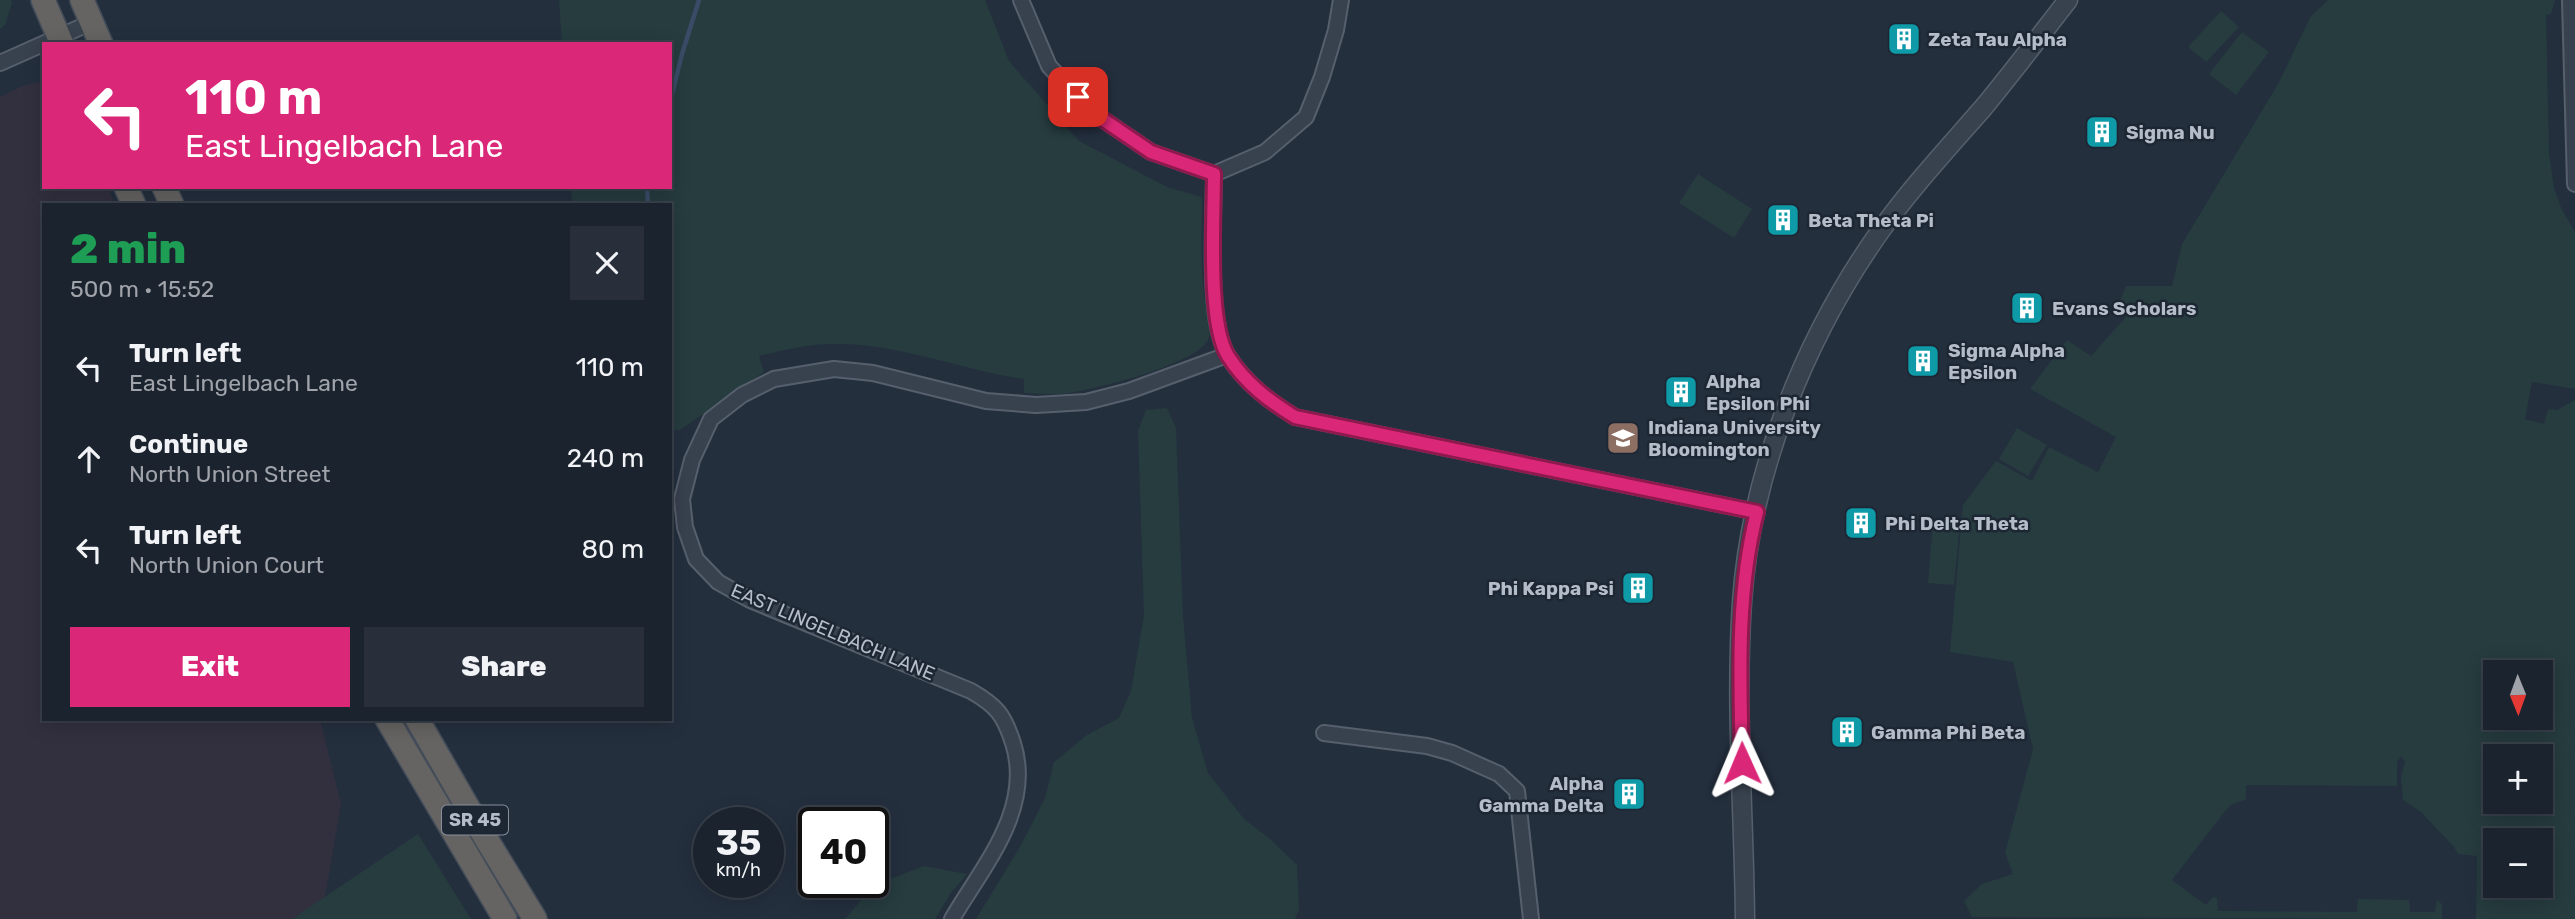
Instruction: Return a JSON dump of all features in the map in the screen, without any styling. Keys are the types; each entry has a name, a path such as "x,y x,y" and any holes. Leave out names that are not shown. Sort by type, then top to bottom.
{"highway":[{"path":"43,0 61,40"},
{"path":"82,0 100,42"},
{"name":"SR 45","path":"388,721 505,919"},
{"name":"SR 45","path":"418,721 535,919"}],"street":[{"path":"1021,0 1049,66 1092,112 1151,152 1214,174 1265,152 1306,117 1322,77 1336,30 1341,0"},
{"path":"1745,919 1742,600 1749,541 1768,463 1786,411 1831,307 1882,229 2018,66 2068,0"},
{"path":"2570,0 2575,184"},
{"path":"61,40 92,22"},
{"path":"0,63 42,47"},
{"path":"1214,174 1214,299 1217,326 1227,355 1260,395 1295,417 1757,512"},
{"name":"EAST LINGELBACH LANE","path":"952,919 984,870 1012,812 1019,782 1016,751 1009,729 993,704 971,691 750,600 718,582 696,559 685,527 682,499 692,460 711,419 743,395 774,379 834,369 873,373 986,401 1036,405 1086,402 1129,391 1227,355"},
{"path":"1324,733 1427,746 1452,753 1499,774 1517,791 1531,919"}],"shaded area":[{"path":"42,82 42,189 109,189 114,203 42,203 42,721 320,721 341,804 325,897 292,919 0,919 0,97 22,86"}],"green space":[{"path":"0,0 11,0 12,3 5,25 0,29"},
{"path":"559,0 985,0 1009,61 1079,141 1167,187 1202,197 1202,270 1209,337 1202,347 1167,366 1119,382 1057,394 1024,393 1024,379 906,352 834,344 796,348 759,356 764,372 680,430 672,431 672,203 572,203 571,189 672,189 672,42 562,42"},
{"path":"2328,0 2555,0 2551,14 2546,15 2549,153 2554,188 2562,210 2575,232 2575,389 2532,382 2525,419 2544,424 2548,409 2557,410 2575,400 2575,919 2476,919 2477,856 2458,854 2421,812 2403,800 2401,777 2405,762 2401,756 2397,762 2397,786 2246,785 2246,799 2226,810 2172,880 2206,905 2213,897 2217,898 2218,911 2357,912 2358,899 2409,900 2410,912 2435,912 2437,900 2442,904 2442,919 1972,917 1964,901 1982,884 2013,874 2005,853 2033,749 2013,662 1950,652 1963,505 1996,461 2032,481 2049,447 2098,472 2116,437 2030,389 2067,340 2091,356 2126,317 2120,301 2126,286 2172,286 2182,244 2278,84 2311,16"},
{"path":"2221,11 2239,27 2206,62 2188,47"},
{"path":"2242,32 2269,52 2236,95 2209,74"},
{"path":"1698,174 1752,209 1734,238 1679,203"},
{"path":"1167,408 1176,428 1183,616 1192,718 1208,773 1244,819 1297,865 1299,909 1295,919 976,919 1020,847 1045,798 1054,762 1087,735 1119,718 1131,691 1144,615 1138,431 1146,410"},
{"path":"2017,428 2047,445 2028,476 1999,459"},
{"path":"1933,521 1960,523 1954,585 1928,583"},
{"path":"418,834 471,919 292,919"},
{"path":"924,866 967,874 950,894 935,919 845,919 863,898 889,898 890,879"}],"waterway":[{"path":"672,95 699,0"},
{"path":"647,189 648,203"}],"place":[{"name":"Zeta Tau Alpha","path":"1904,39"},
{"name":"Sigma Nu","path":"2102,132"},
{"name":"Beta Theta Pi","path":"1783,220"},
{"name":"Evans Scholars","path":"2027,308"},
{"name":"Sigma Alpha Epsilon","path":"1923,361"},
{"name":"Alpha Epsilon Phi","path":"1681,392"},
{"name":"Indiana University Bloomington","path":"1623,438"},
{"name":"Phi Delta Theta","path":"1861,523"},
{"name":"Phi Kappa Psi","path":"1638,588"},
{"name":"Gamma Phi Beta","path":"1847,732"},
{"name":"Alpha Gamma Delta","path":"1629,794"}],"route":[{"path":"1078,97 1092,112 1151,152 1214,174 1214,299 1217,326 1227,355 1260,395 1295,417 1757,512 1749,541 1742,600 1742,763"}]}
